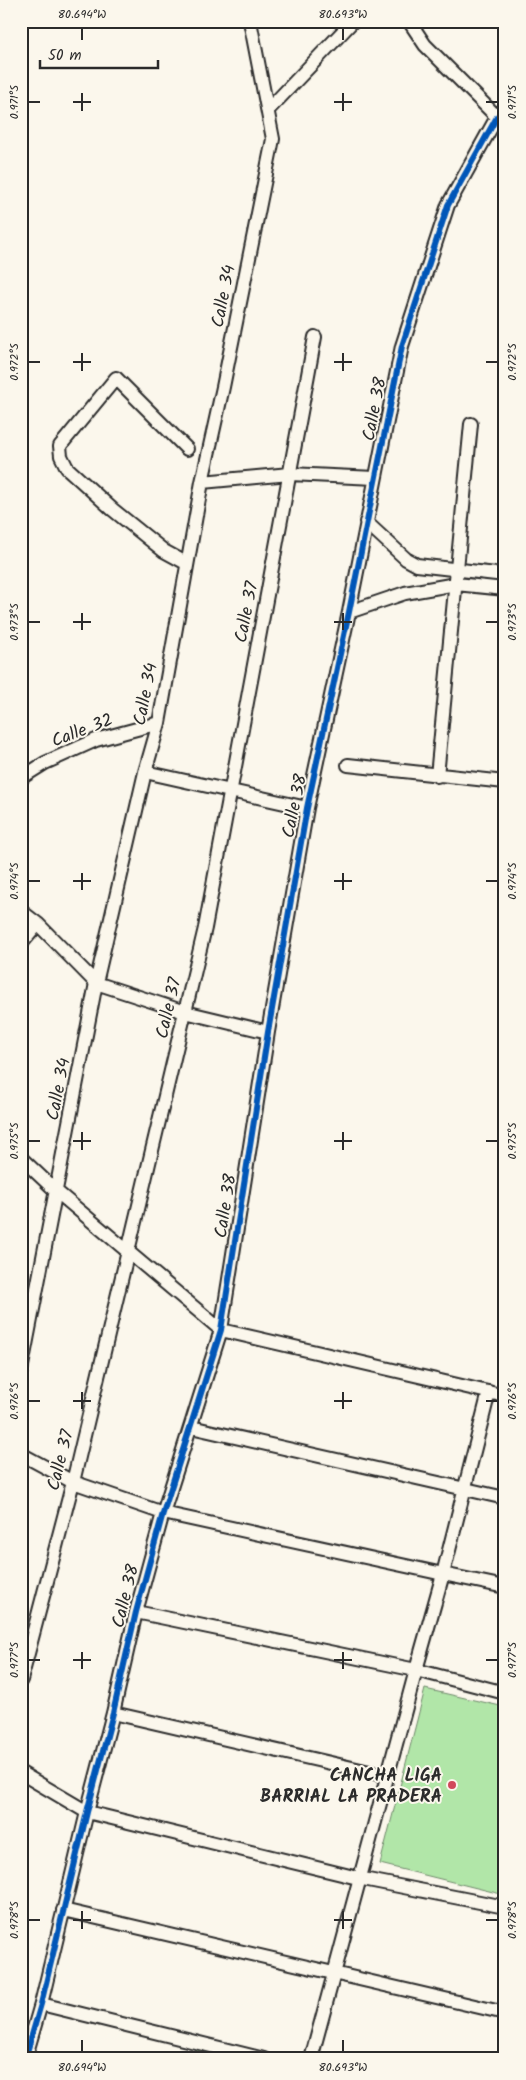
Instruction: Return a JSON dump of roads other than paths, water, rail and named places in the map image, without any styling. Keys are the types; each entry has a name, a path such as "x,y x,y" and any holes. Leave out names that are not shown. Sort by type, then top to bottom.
{"street":[{"name":"Calle 34","path":"21,1371 96,983 145,772 159,723 186,563 273,139 250,21"},
{"path":"268,110 352,21"},
{"path":"409,21 425,45 501,112"},
{"name":"Calle 38","path":"25,2059 41,2004 136,1612 163,1513 221,1330 268,1032 307,808 350,612 366,522 402,346 448,205 501,112"},
{"name":"Calle 37","path":"21,1680 73,1482 205,928 316,337"},
{"path":"186,563 164,551 112,509 67,468 61,456 60,446 116,378 187,449"},
{"path":"437,776 471,424"},
{"path":"202,482 290,474 375,478"},
{"path":"366,522 406,559 417,565 505,575"},
{"path":"350,612 405,592 456,584 505,589"},
{"name":"Calle 32","path":"21,778 45,763 96,740 159,723"},
{"path":"348,766 505,782"},
{"path":"145,772 307,808"},
{"path":"21,911 38,924 96,983 185,1012 268,1032"},
{"path":"21,944 38,924"},
{"path":"21,1158 56,1191 221,1330 505,1396"},
{"path":"311,2059 358,1878 443,1574 489,1392"},
{"path":"190,1427 505,1498"},
{"path":"21,1454 73,1482 163,1513 505,1587"},
{"path":"136,1612 416,1670 505,1693"},
{"path":"113,1713 387,1776"},
{"path":"21,1773 87,1812 358,1878 505,1907"},
{"path":"63,1910 334,1975 505,2013"},
{"path":"41,2004 264,2059"}],"place":[{"name":"CANCHA LIGA BARRIAL LA PRADERA","path":"452,1785"}]}
